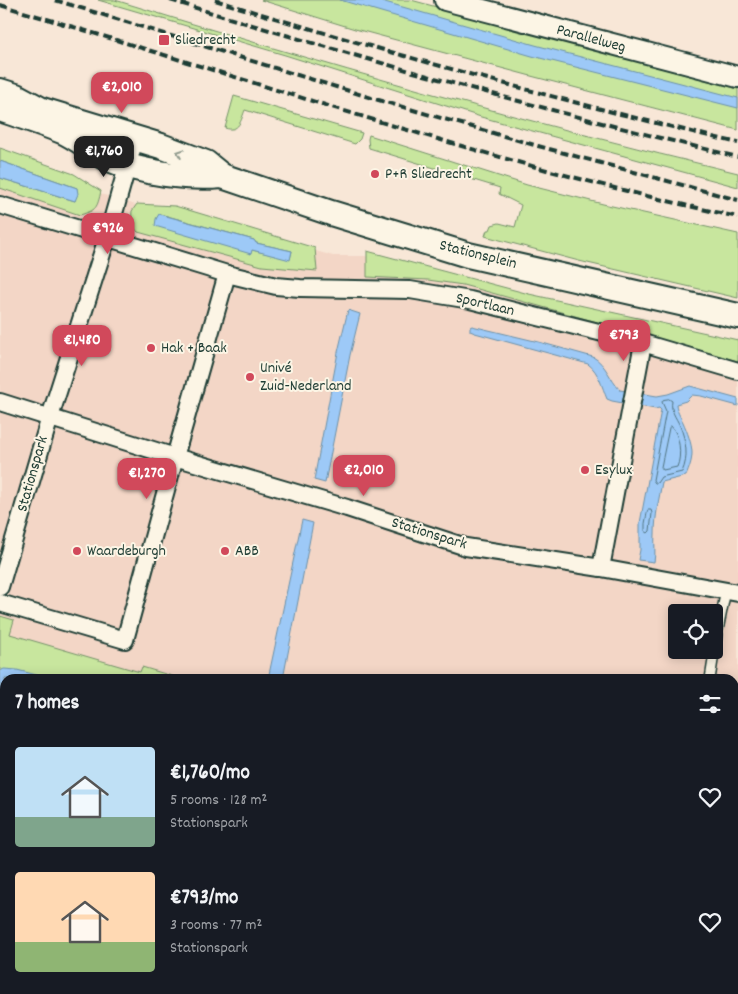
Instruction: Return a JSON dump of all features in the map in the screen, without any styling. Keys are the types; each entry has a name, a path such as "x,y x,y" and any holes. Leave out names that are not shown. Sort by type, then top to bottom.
{"main road":[{"name":"Stationsplein","path":"0,91 16,96 42,110 161,146 206,163 222,176 331,213 468,255 738,316"},
{"name":"Stationsplein","path":"0,109 64,132 108,159 127,165 152,172 182,176 204,178 222,176"}],"street":[{"name":"Parallelweg","path":"445,0 591,40 738,77"},
{"name":"Stationspark","path":"0,587 50,417 107,238 135,139"},
{"path":"0,205 226,274 125,640 0,603"},
{"name":"Sportlaan","path":"226,274 276,286 410,290 470,300 643,343 738,371"},
{"path":"601,568 643,343"},
{"name":"Stationspark","path":"0,402 347,508 466,547 732,591"}],"lane":[{"path":"711,674 717,635 732,591"}],"shaded area":[{"path":"0,156 98,193 139,206 174,209 333,256 372,256 738,353 738,674 0,674"}],"green space":[{"path":"98,0 115,0 425,92 581,134 738,173 738,187 481,117 285,55"},
{"path":"261,0 411,0 738,89 738,130 355,29"},
{"path":"234,96 362,133 360,139 355,144 245,110 239,125 233,129 225,128"},
{"path":"369,135 527,185 738,234 738,298 579,261 485,236 487,230 490,230 492,225 499,223 515,227 521,205 499,194 500,188 369,148"},
{"path":"0,148 74,174 101,191 97,205 90,212 80,215 0,188 0,178 75,201 77,188 0,161"},
{"path":"137,204 175,206 315,248 317,271 262,266 138,232 131,224 132,211","holes":["160,214 254,240 256,243 292,251 290,259 252,250 156,219"]},
{"path":"367,251 529,294 738,340 738,361 463,285 428,280 367,277"},
{"path":"0,616 14,620 10,634 140,672 142,667 165,674 0,674"}],"water":[{"path":"340,0 378,0 535,45 738,98 738,108 532,56"},
{"path":"0,161 77,188 78,194 75,201 0,178"},
{"path":"159,214 254,240 256,243 292,251 290,260 252,250 251,254 155,226"},
{"path":"348,310 360,314 325,483 314,480 338,352"},
{"path":"472,326 593,357 605,368 620,390 657,396 690,386 738,399 738,406 692,395 686,401 676,404 692,449 691,459 686,476 662,482 657,508 654,562 638,560 640,523 661,410 659,408 655,409 607,399 598,375 588,364 475,333 470,331"},
{"path":"302,520 313,523 284,674 269,674"},
{"path":"4,669 17,670 33,674 0,674 0,671"}],"railway":[{"path":"55,0 375,99 538,146 738,200"},
{"path":"170,0 311,43 453,83 738,157"},
{"path":"215,0 475,76 738,143"},
{"path":"0,5 459,145 551,171 738,217"}],"place":[{"name":"Sliedrecht","path":"164,40"},
{"name":"P+R Sliedrecht","path":"375,174"},
{"name":"Hak + Baak","path":"151,348"},
{"name":"Univé Zuid-Nederland","path":"250,377"},
{"name":"Esylux","path":"585,470"},
{"name":"Waardeburgh","path":"77,551"},
{"name":"ABB","path":"225,551"}]}
